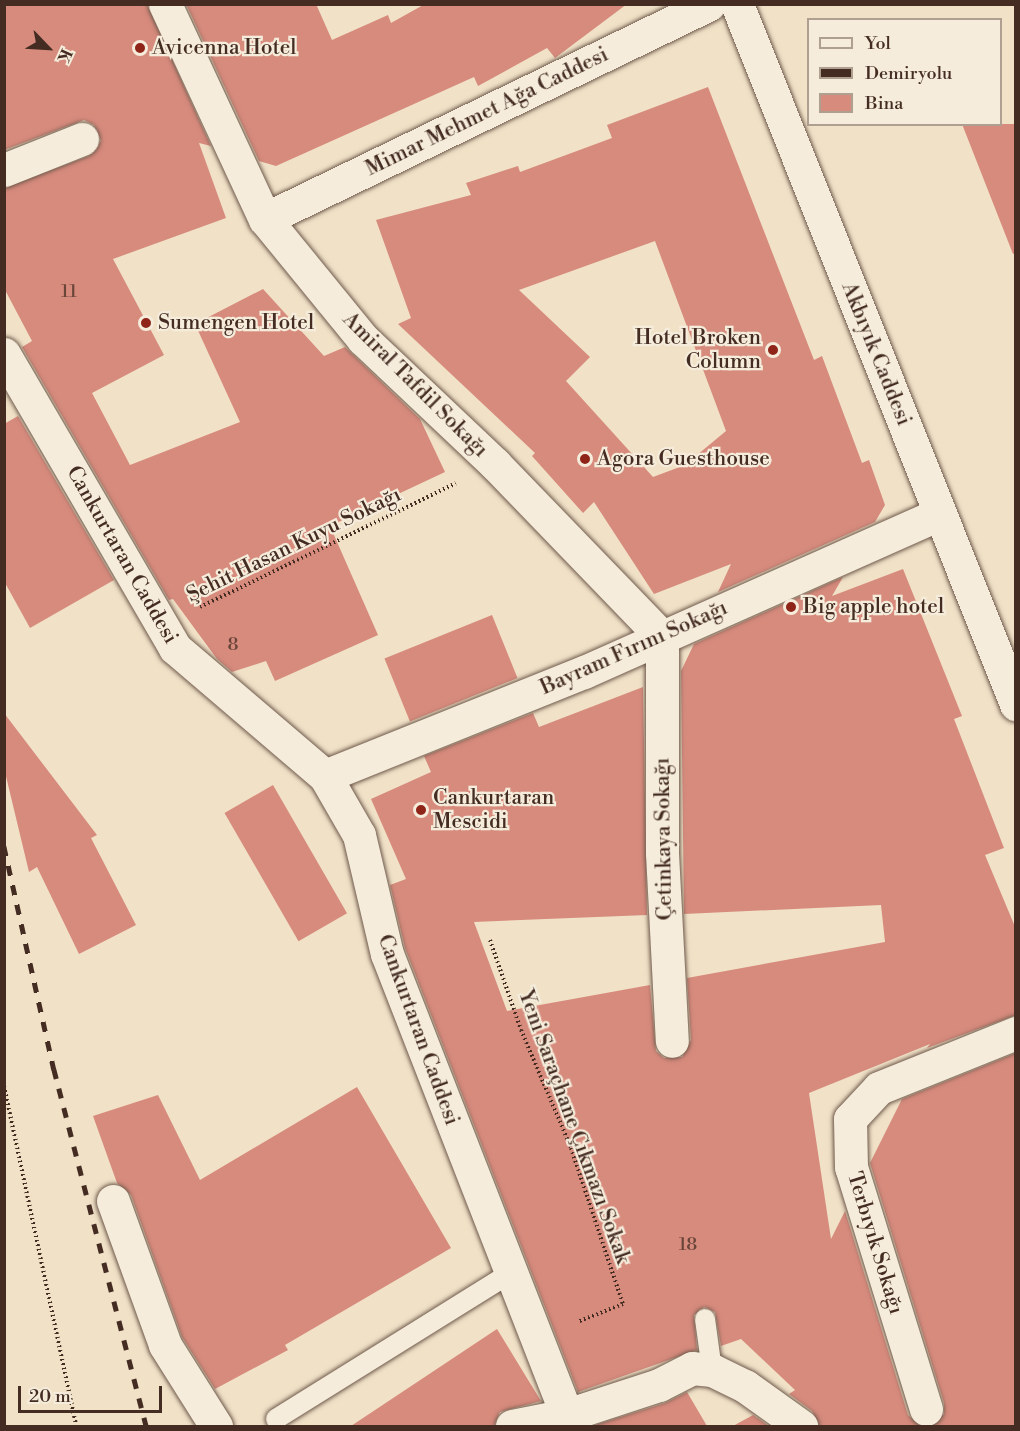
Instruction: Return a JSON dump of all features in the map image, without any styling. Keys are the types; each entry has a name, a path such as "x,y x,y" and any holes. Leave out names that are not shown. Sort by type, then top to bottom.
{"street":[{"name":"Amiral Tafdil Sokağı","path":"165,4 265,219 363,339 495,464 662,637"},
{"name":"Mimar Mehmet Ağa Caddesi","path":"265,219 709,4"},
{"name":"Akbıyık Caddesi","path":"737,4 1016,704"},
{"path":"4,170 82,139"},
{"name":"Cankurtaran Caddesi","path":"4,354 175,648 325,776 360,835 387,954 567,1415"},
{"name":"Bayram Fırını Sokağı","path":"325,776 662,637 939,514"},
{"name":"Çetinkaya Sokağı","path":"662,637 662,853 672,1041"},
{"name":"Terbıyık Sokağı","path":"926,1409 851,1167 850,1119 879,1088 1016,1033"},
{"path":"113,1201 165,1345 216,1426"},
{"path":"512,1426 567,1415 659,1385 693,1368 712,1370 745,1386 801,1426"}],"lane":[{"path":"276,1419 511,1272"},
{"path":"705,1319 712,1370"}],"path":[{"name":"Şehit Hasan Kuyu Sokağı","path":"162,625 439,491"},
{"name":"Yeni Saraçhane Çıkmazı Sokak","path":"490,940 521,1030 571,1149 623,1304 536,1338"},
{"path":"4,1086 76,1426"}],"building":[{"path":"4,4 147,4 211,146 199,143 226,218 113,259 164,355 92,393 130,465 240,422 195,324 263,289 324,356 345,347 420,419 445,472 330,526 378,635 275,681 266,661 232,672 217,659 173,599 169,600 22,347 32,341 4,288 4,188 89,156 101,141 94,125 84,120 4,150"},
{"path":"186,4 316,4 332,40 388,15 391,23 425,4 627,4 555,58 547,48 478,86 474,77 276,166 259,161"},
{"path":"708,87 814,360 822,356 862,463 869,460 885,505 875,522 718,592 731,564 654,594 594,502 583,513 532,456 535,453 398,324 411,318 376,220 471,195 466,183 518,166 520,172 612,138 607,125","holes":["655,241 726,431 685,465 653,477 566,381 590,357 519,290"]},
{"path":"1016,124 1016,253 1013,254 963,126"},
{"path":"18,416 114,580 30,628 4,581 4,424"},
{"path":"903,569 962,716 954,719 1004,848 985,855 1016,929 1016,1015 927,1048 930,1044 809,1093 831,1239 845,1211 908,1415 920,1426 820,1426 812,1411 789,1394 795,1390 741,1339 721,1346 715,1312 704,1307 694,1315 697,1350 578,1392 405,948 390,885 406,879 371,799 431,772 424,756 533,713 539,727 643,687 647,915 474,922 507,1011 650,985 656,1051 664,1058 682,1057 691,1040 687,978 885,942 881,905 684,914 681,671 694,644 843,577 832,596"},
{"path":"492,615 517,678 410,722 384,658"},
{"path":"4,713 97,835 91,838 136,925 79,954 37,867 29,872 4,768"},
{"path":"273,785 347,913 299,941 225,813"},
{"path":"1016,1053 1016,1426 932,1426 944,1414 944,1403 870,1163 902,1099"},
{"path":"357,1087 451,1248 285,1345 288,1350 215,1389 182,1337 131,1195 117,1183 93,1116 158,1095 200,1180"},
{"path":"497,1329 541,1401 500,1412 494,1426 351,1426"},
{"path":"687,1392 707,1426 592,1426 665,1403"},
{"path":"753,1415 769,1426 733,1426"}],"railway":[{"path":"4,846 54,1069 146,1426"}],"place":[{"name":"Avicenna Hotel","path":"140,48"},
{"name":"Sumengen Hotel","path":"146,323"},
{"name":"Hotel Broken Column","path":"773,350"},
{"name":"Agora Guesthouse","path":"585,459"},
{"name":"Big apple hotel","path":"791,607"},
{"name":"Cankurtaran Mescidi","path":"421,810"}]}
